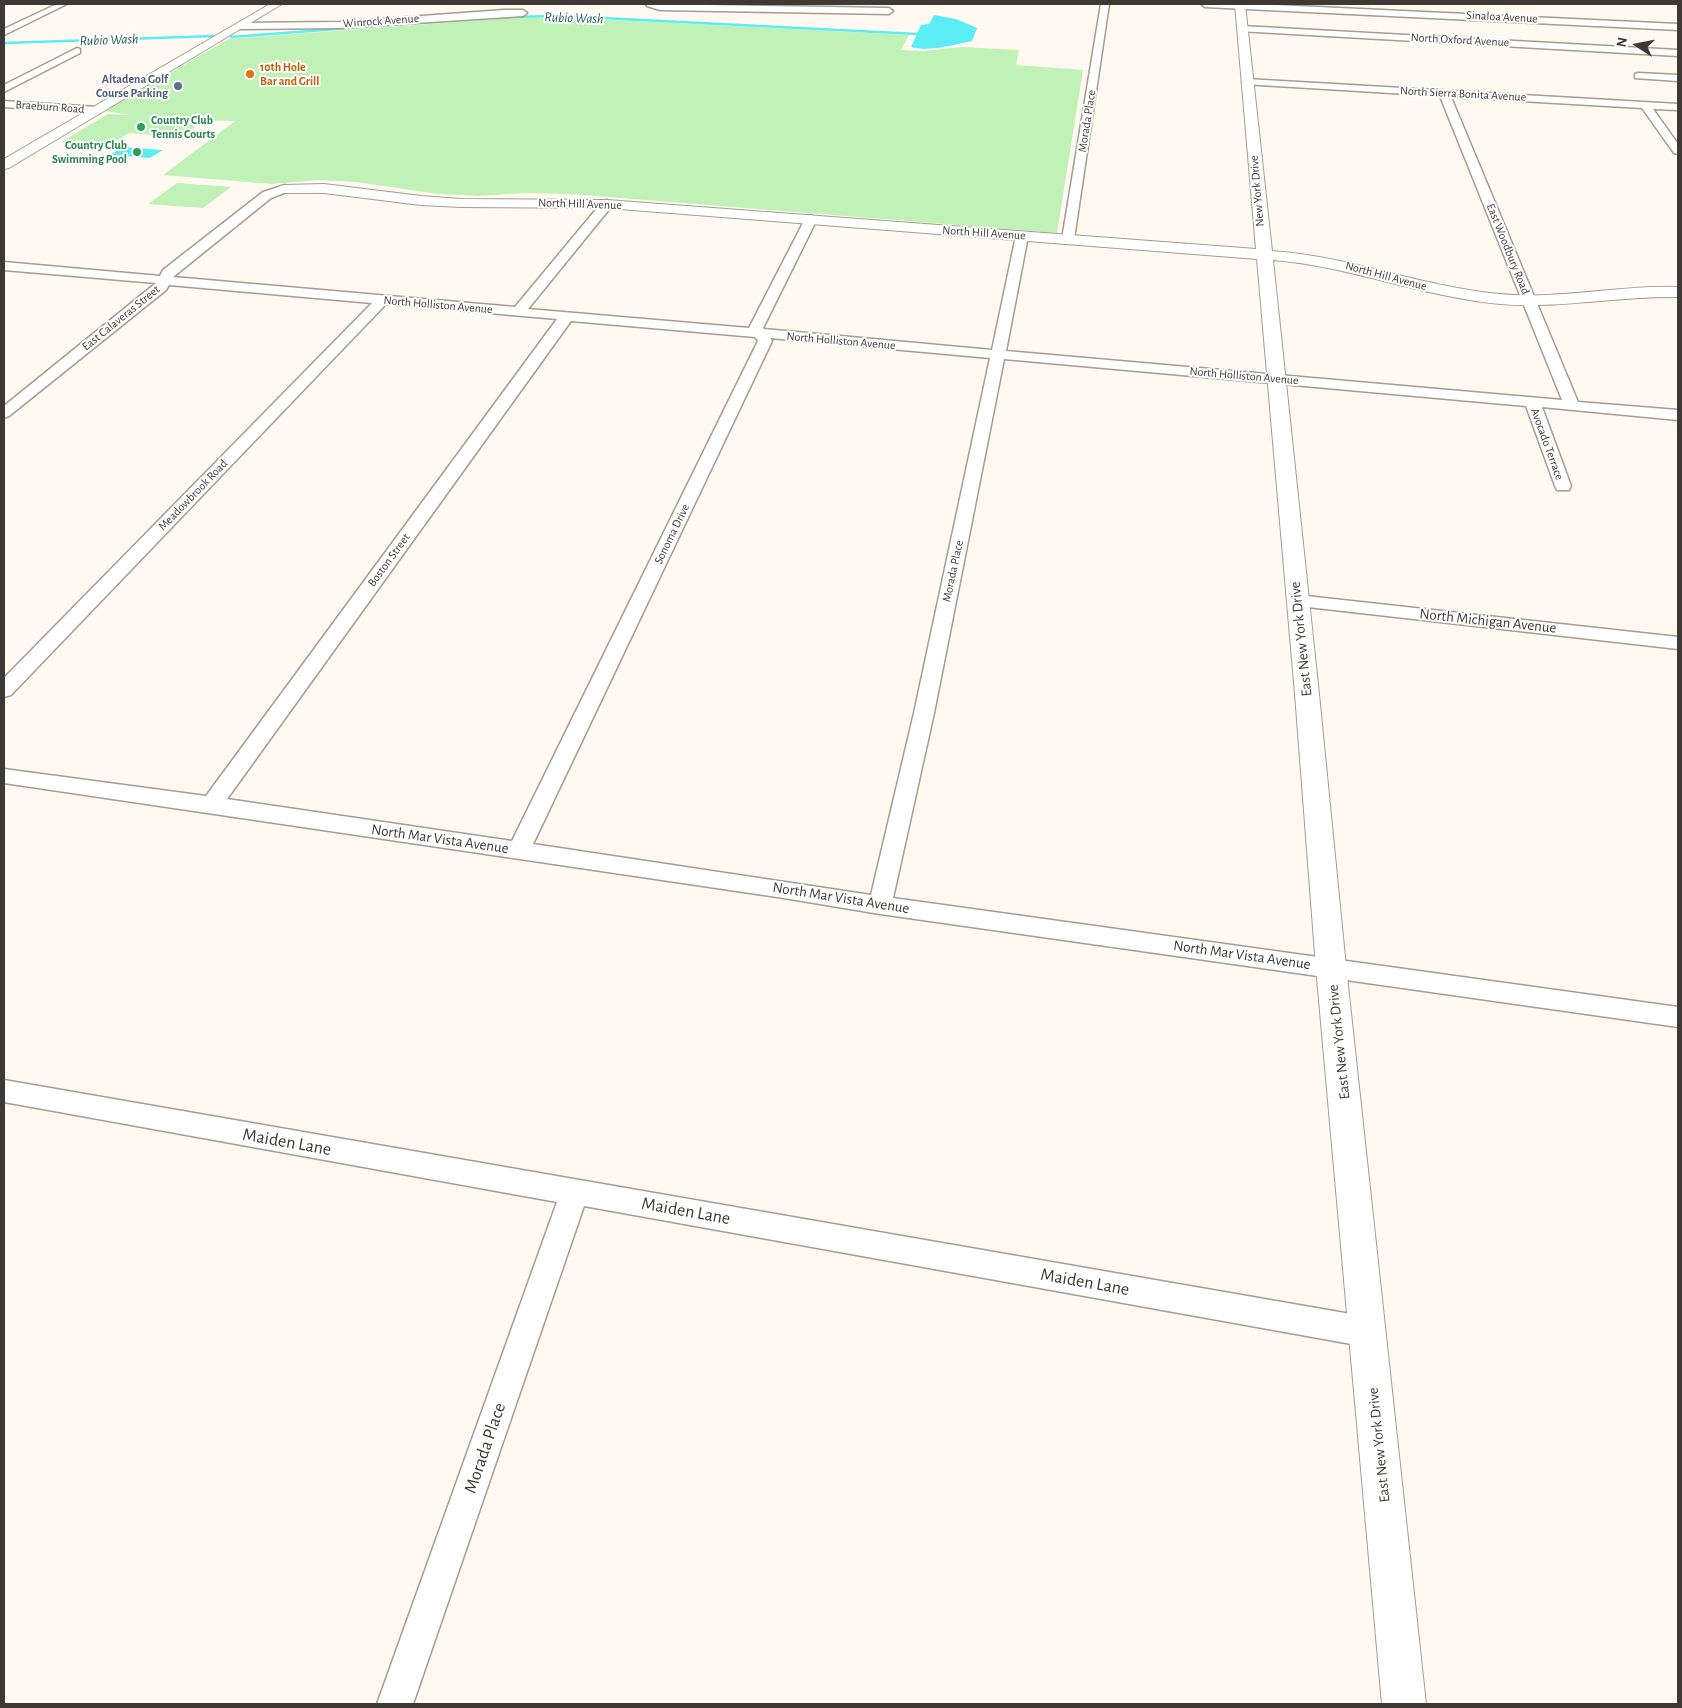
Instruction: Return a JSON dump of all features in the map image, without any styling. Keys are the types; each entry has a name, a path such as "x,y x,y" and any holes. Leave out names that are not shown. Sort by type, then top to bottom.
{"street":[{"path":"4,32 63,4"},
{"path":"4,165 278,4"},
{"path":"650,4 660,7 890,10"},
{"name":"Morada Place","path":"1068,239 1105,4"},
{"name":"Sinaloa Avenue","path":"1205,4 1240,4 1678,27"},
{"name":"New York Drive","path":"1240,4 1275,379"},
{"path":"1394,4 1396,9 1405,15 1412,29"},
{"path":"1549,10 1555,20"},
{"name":"Winrock Avenue","path":"240,26 273,27 504,13 523,14"},
{"name":"North Oxford Avenue","path":"1242,29 1412,29 1678,52"},
{"path":"4,89 78,51"},
{"path":"1638,76 1678,78"},
{"name":"North Sierra Bonita Avenue","path":"1247,82 1678,107"},
{"name":"East Woodbury Road","path":"1444,93 1572,406"},
{"name":"Braeburn Road","path":"4,104 97,110"},
{"path":"1645,105 1678,151"},
{"name":"North Hill Avenue","path":"285,189 314,187 339,189 415,200 457,203 555,202 607,204 1263,254 1345,264 1444,291 1529,301 1579,299 1623,292 1678,292"},
{"name":"East Calaveras Street","path":"4,413 161,286 168,273 267,195 285,189"},
{"path":"518,312 607,204"},
{"name":"Sonoma Drive","path":"519,850 765,341 756,328 811,219"},
{"name":"Morada Place","path":"880,905 924,713 1022,236"},
{"name":"North Holliston Avenue","path":"4,266 1678,415"},
{"name":"Meadowbrook Road","path":"4,690 382,300"},
{"name":"Boston Street","path":"210,805 567,316"},
{"name":"East New York Drive","path":"1275,379 1404,1704"},
{"name":"Avocado Terrace","path":"1532,402 1562,486"},
{"name":"North Michigan Avenue","path":"1297,601 1678,643"},
{"name":"North Mar Vista Avenue","path":"4,776 784,888 880,905 1678,1017"},
{"name":"Maiden Lane","path":"4,1091 1368,1332"},
{"name":"Morada Place","path":"395,1704 575,1191"}],"green space":[{"path":"521,17 909,35 901,50 922,51 963,47 1019,50 1016,65 1083,70 1057,233 571,194 525,193 479,196 438,194 356,182 318,180 272,184 163,175 235,121 205,120 180,137 129,133 109,146 61,142 108,114 131,115 104,111 229,39"},
{"name":"Country Club Tennis Courts","path":"177,183 231,187 203,208 148,204"}],"water":[{"path":"934,15 956,19 977,28 972,41 926,49 911,47 921,25 929,24"},
{"name":"Country Club Swimming Pool","path":"123,147 163,150 150,158 110,155"}],"waterway":[{"name":"Rubio Wash","path":"504,17 563,16 917,34"},
{"name":"Rubio Wash","path":"231,37 469,19"},
{"name":"Rubio Wash","path":"4,43 215,36"}],"place":[{"name":"10th Hole Bar and Grill","path":"250,74"},
{"name":"Altadena Golf Course Parking","path":"178,86"},
{"name":"Country Club Tennis Courts","path":"141,127"},
{"name":"Country Club Swimming Pool","path":"137,152"}]}
